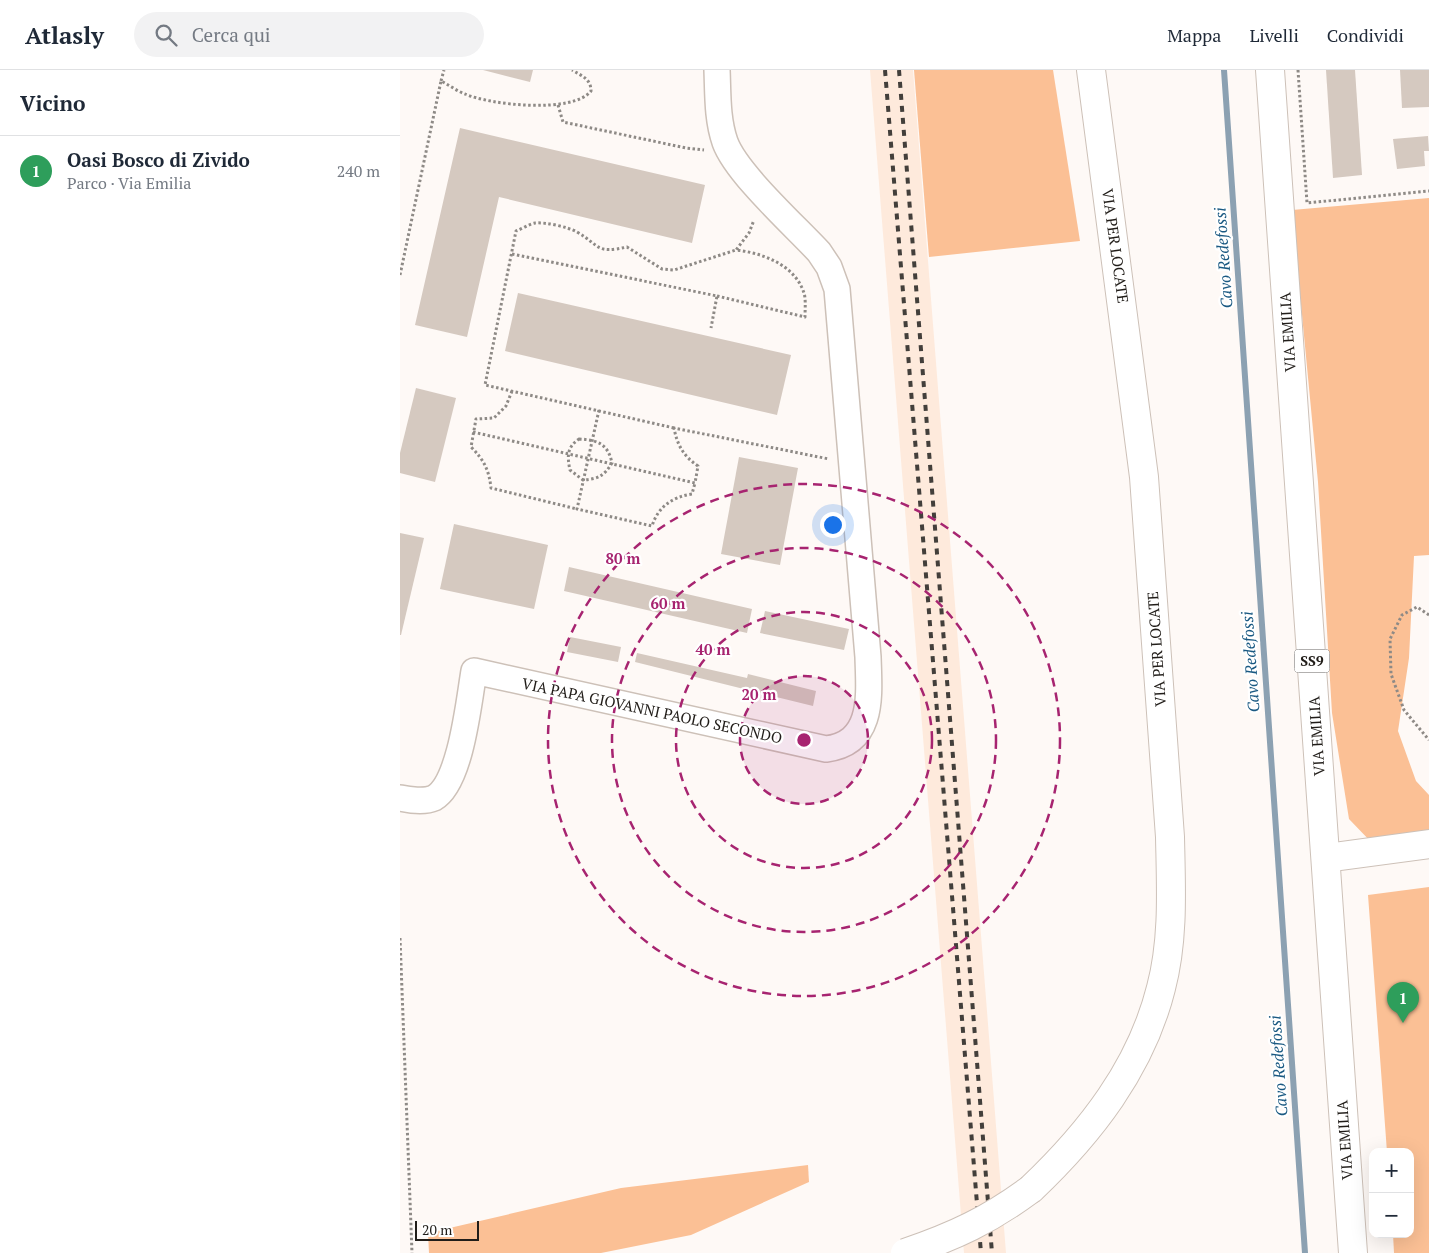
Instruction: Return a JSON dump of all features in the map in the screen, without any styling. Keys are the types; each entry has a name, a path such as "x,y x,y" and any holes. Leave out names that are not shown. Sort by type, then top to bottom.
{"main road":[{"name":"VIA PER LOCATE","path":"906,1253 953,1236 981,1223 1031,1189 1068,1154 1098,1117 1123,1080 1143,1037 1161,988 1169,942 1172,893 1170,837 1144,477 1091,70"},
{"name":"VIA EMILIA","path":"1270,70 1353,1253"},
{"path":"1326,858 1429,844"}],"street":[{"name":"VIA PAPA GIOVANNI PAOLO SECONDO","path":"400,798 422,800 433,798 441,792 449,780 460,752 474,672 826,749 838,748 852,740 864,722 869,701 868,657 836,289 829,267 819,252 741,169 726,144 720,124 717,70"}],"path":[{"path":"400,275 444,70"},
{"path":"441,81 465,94 496,103 558,105 585,99 591,91 591,84 586,78 572,70"},
{"path":"1298,70 1307,204 1429,191"},
{"path":"558,105 563,122 686,148 707,150 709,156"},
{"path":"736,250 754,224 754,213"},
{"path":"512,254 717,296 805,317 804,293 786,269 773,260 753,252 736,250 674,270 662,269 627,247 609,251 594,246 576,232 534,223 516,231 485,385 674,428 829,459 830,468"},
{"path":"711,328 717,296"},
{"path":"512,391 506,406 494,418 476,419 471,447 482,458 489,471 492,488 577,509 652,526 655,515 672,500 692,494 698,466 689,460 676,443 674,428"},
{"path":"577,509 599,410"},
{"path":"474,432 695,483"},
{"path":"580,439 593,440 602,443 610,453 612,463 606,473 597,479 583,480 570,470 568,454 572,444 580,439"},
{"path":"1429,615 1417,607 1402,615 1390,639 1391,674 1404,710 1429,740"},
{"path":"400,938 412,1253"}],"shaded area":[{"path":"870,70 913,70 1006,1253 964,1253"},
{"path":"914,70 1053,70 1080,241 929,257"},
{"path":"1429,198 1429,555 1414,556 1409,658 1398,731 1416,781 1429,795 1429,831 1374,845 1349,819 1332,713 1318,482 1292,210"},
{"path":"1429,887 1429,1253 1394,1253 1393,1238 1414,1238 1414,1148 1387,1148 1368,895"},
{"path":"808,1165 809,1182 691,1235 601,1253 429,1253 428,1233 621,1188"}],"building":[{"path":"483,70 533,70 530,82"},
{"path":"1326,70 1355,70 1362,175 1333,178"},
{"path":"1400,70 1429,70 1429,107 1402,108"},
{"path":"460,128 705,185 692,243 499,197 467,337 415,325"},
{"path":"1428,136 1429,151 1424,151 1425,166 1397,169 1393,139"},
{"path":"518,293 791,355 777,415 505,351"},
{"path":"416,388 456,398 435,482 400,473 400,453"},
{"path":"739,457 798,468 780,565 721,554"},
{"path":"454,524 548,545 534,609 440,589"},
{"path":"400,533 424,538 401,635 400,635"},
{"path":"569,567 752,609 747,633 564,591"},
{"path":"765,611 849,629 844,650 760,633"},
{"path":"570,637 621,647 618,662 567,652"},
{"path":"637,653 747,678 748,674 816,691 813,706 635,662"}],"waterway":[{"name":"Cavo Redefossi","path":"1224,70 1305,1253"}],"railway":[{"path":"885,70 981,1253"},
{"path":"899,70 992,1253"}],"place":[{"name":"Oasi Bosco di Zivido","path":"1403,1023"}]}
